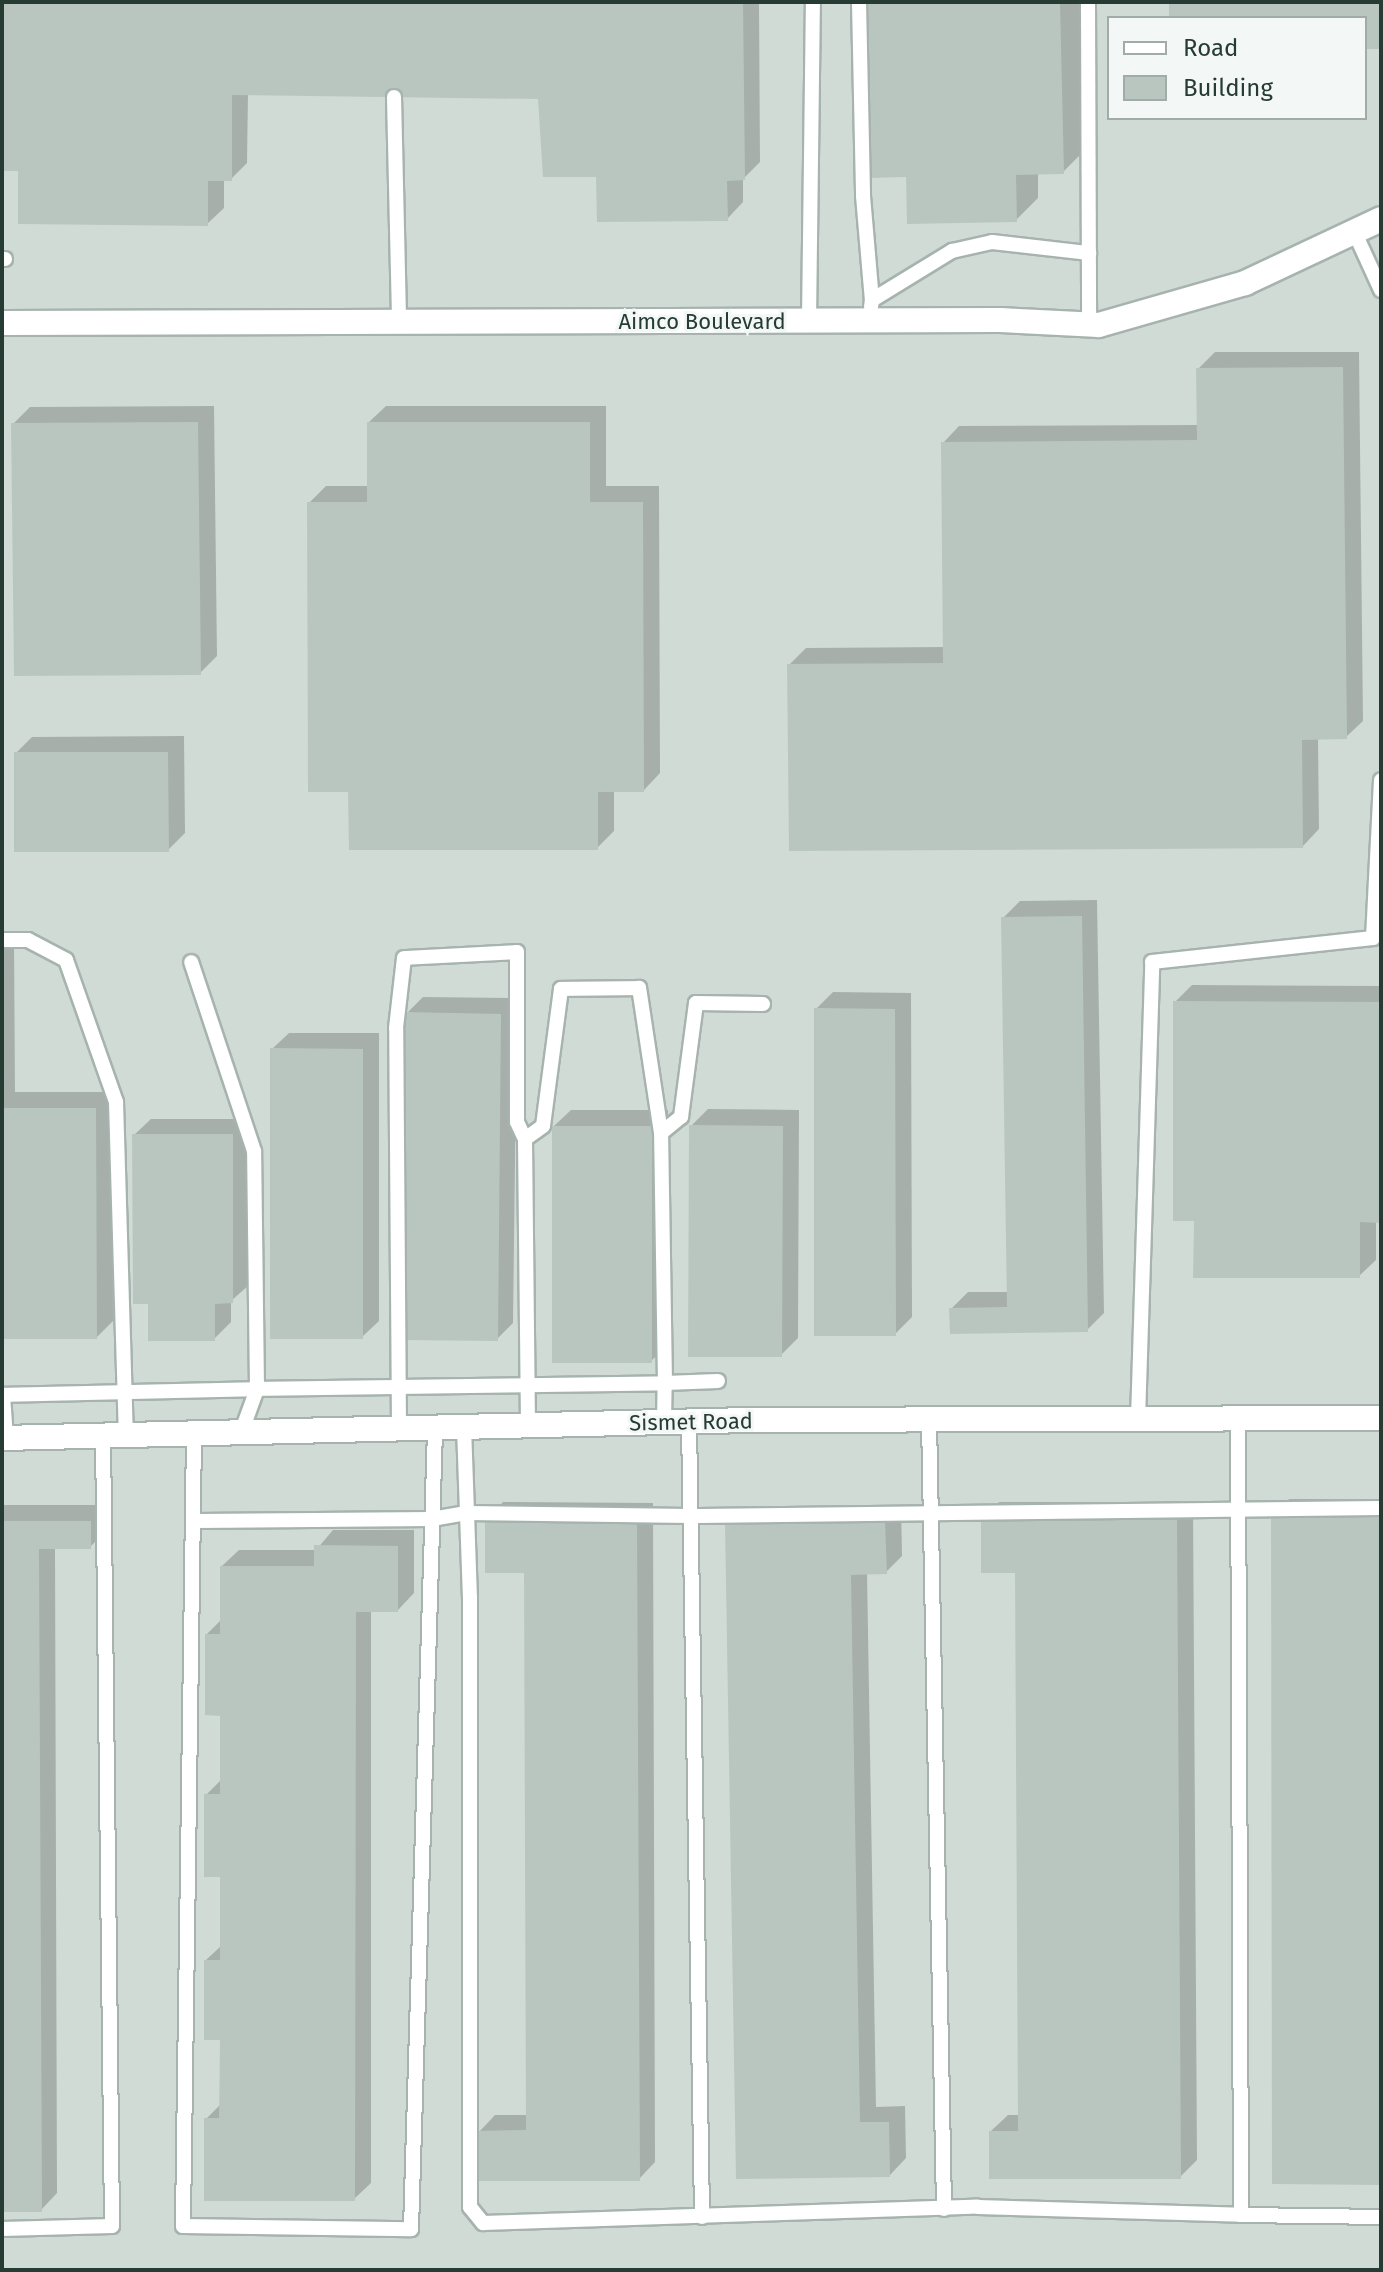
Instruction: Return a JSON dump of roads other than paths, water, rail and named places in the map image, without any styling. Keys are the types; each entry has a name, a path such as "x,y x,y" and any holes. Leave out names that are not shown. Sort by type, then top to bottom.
{"street":[{"name":"Aimco Boulevard","path":"2,323 809,322 871,311 1089,324 1178,305 1245,283 1381,219"},
{"name":"Sismet Road","path":"4,1438 664,1422 1381,1418"}],"lane":[{"path":"809,322 813,2"},
{"path":"859,2 863,196 871,311"},
{"path":"1088,2 1089,324"},
{"path":"394,97 399,321"},
{"path":"1354,231 1381,290"},
{"path":"871,311 952,251 992,242 1089,253"},
{"path":"1138,1419 1152,962 1377,938 1381,780"},
{"path":"2,940 28,940 66,960 116,1102 125,1392 115,1436 112,2226 2,2229"},
{"path":"399,1429 396,1028 404,958 517,952 517,1122 525,1139 528,1426"},
{"path":"191,962 254,1151 257,1389 241,1433"},
{"path":"525,1139 543,1126 561,989 639,988 661,1133 664,1422"},
{"path":"661,1133 681,1117 696,1003 763,1004"},
{"path":"4,1438 3,1395 399,1384 718,1381"},
{"path":"1238,1418 1241,2215"},
{"path":"929,1419 944,2209"},
{"path":"689,1422 702,2217"},
{"path":"464,1427 470,2207 483,2223 944,2209 1381,2217"},
{"path":"194,1434 196,1521 183,2226 411,2229 435,1428"},
{"path":"196,1521 432,1519 467,1513 690,1516 930,1510 1381,1508"}]}
